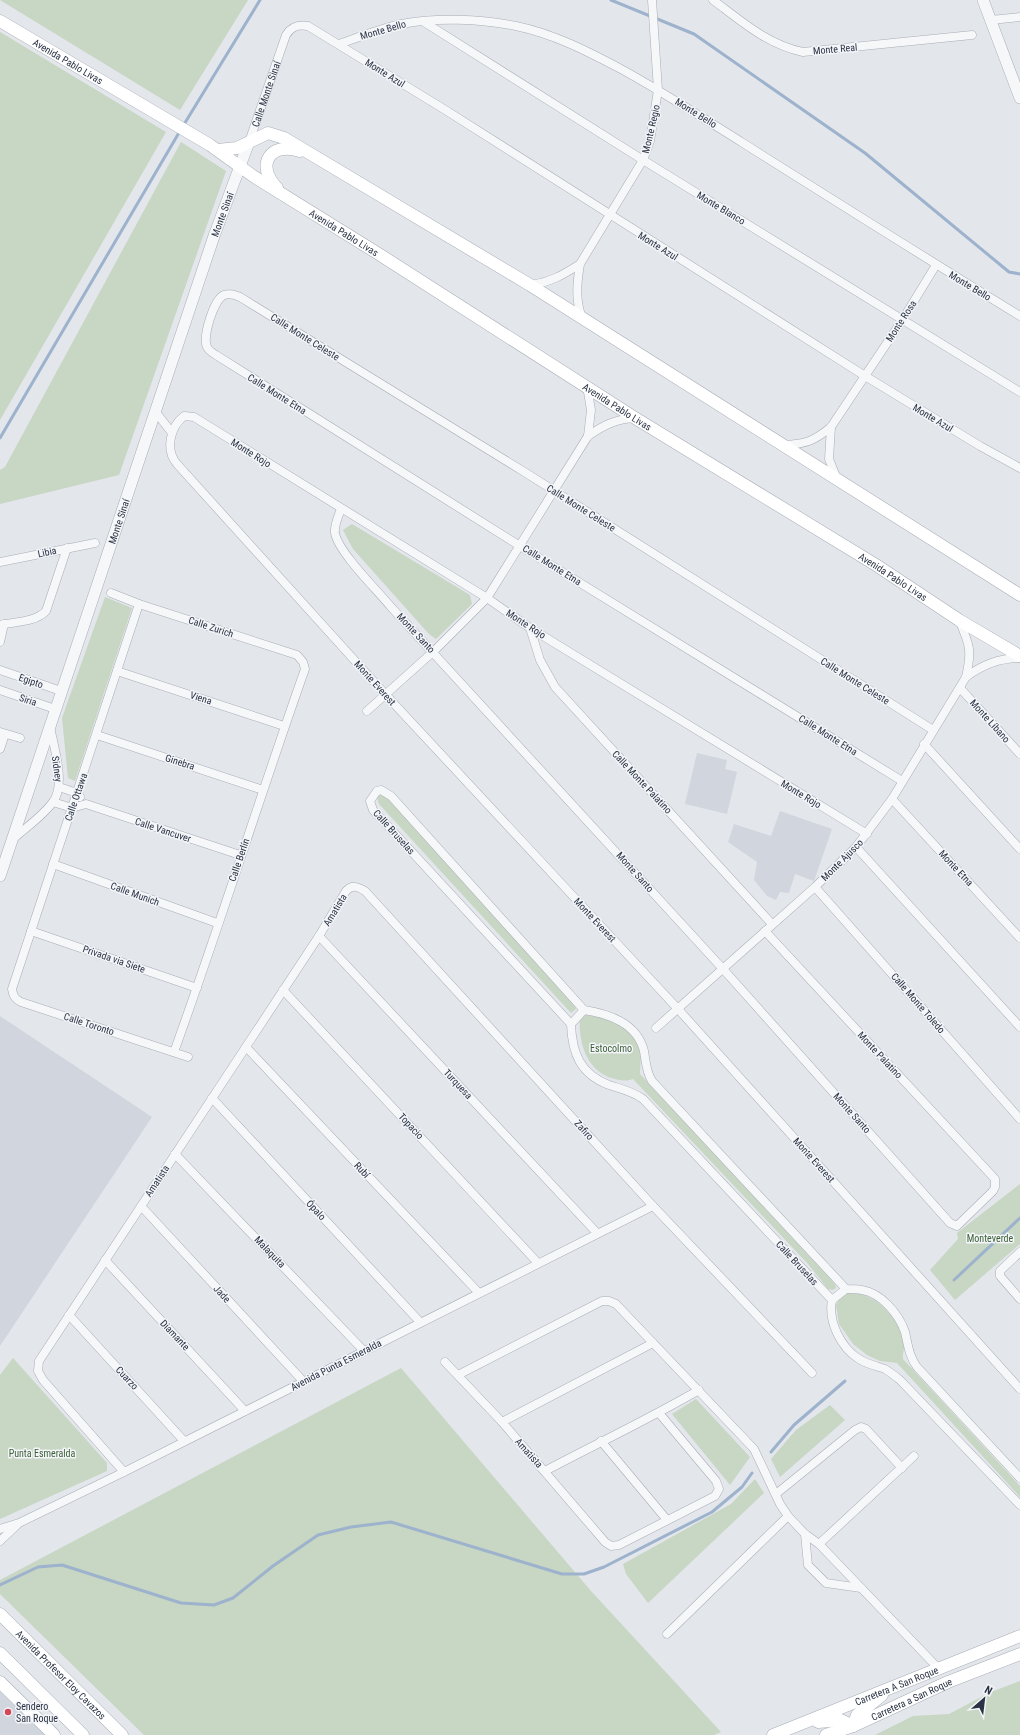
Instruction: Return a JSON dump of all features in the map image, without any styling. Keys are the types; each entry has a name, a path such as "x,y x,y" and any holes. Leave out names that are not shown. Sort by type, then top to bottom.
{"main road":[{"name":"Avenida Pablo Livas","path":"0,21 214,147 239,167 587,386 635,418 876,565 959,620 1020,657"},
{"path":"214,147 234,149 265,134 273,133 284,138 530,285 1020,595"},
{"path":"284,195 268,176 266,168 269,158 277,150 282,148 296,149 311,154"},
{"name":"Avenida Profesor Eloy Cavazos","path":"0,1614 122,1735"},
{"name":"Carretera A San Roque","path":"773,1735 1020,1636"},
{"path":"0,1653 83,1735"},
{"name":"Carretera a San Roque","path":"826,1735 853,1726 948,1682 1020,1654"},
{"path":"0,1682 54,1735"},
{"path":"805,1722 841,1720 853,1726 857,1715 879,1698 884,1690"}],"street":[{"name":"Monte Regio","path":"582,318 576,300 580,264 643,160 650,141 658,90 652,0"},
{"name":"Monte Real","path":"713,0 773,42 787,49 803,52 972,35"},
{"path":"983,0 1017,79 1020,98"},
{"path":"991,20 1020,17"},
{"name":"Monte Bello","path":"339,44 385,28 402,24 424,21 466,20 491,22 540,32 581,47 658,90 936,265 1020,316"},
{"name":"Monte Blanco","path":"424,21 643,160 1020,392"},
{"name":"Monte Azul","path":"297,25 313,29 339,44 865,376 1007,462 1020,468"},
{"name":"Calle Monte Sinaí","path":"239,167 283,42 288,31 297,25"},
{"name":"Monte Sinaí","path":"0,876 155,412 239,167"},
{"name":"Monte Regio","path":"530,285 551,281 580,264"},
{"name":"Monte Rosa","path":"831,427 903,319 936,265"},
{"name":"Calle Monte Etna","path":"225,294 214,307 206,331 206,345 208,349 216,355 520,546 902,781"},
{"name":"Calle Monte Celeste","path":"225,294 240,297 553,491 933,730"},
{"path":"587,386 590,410 588,436"},
{"path":"155,412 172,433"},
{"name":"Monte Rojo","path":"172,433 177,423 184,416 194,417 487,598 530,628 867,834"},
{"path":"367,711 434,651 487,598 588,436 604,425 616,420 635,418"},
{"path":"783,445 810,442 831,427"},
{"path":"831,427 830,459 838,481"},
{"name":"Monte Everest","path":"172,433 170,453 177,464 385,694 678,1009 1020,1389"},
{"name":"Monte Santo","path":"341,509 335,525 335,534 348,556 391,607 434,651 723,969 950,1223 957,1226"},
{"name":"Libia","path":"0,562 95,543"},
{"path":"0,642 2,625 39,617 43,614 48,606 67,548"},
{"name":"Calle Zurich","path":"111,593 139,604 296,655 303,662 305,669"},
{"name":"Calle Ottawa","path":"12,989 139,604"},
{"name":"Monte Ajusco","path":"656,1028 815,887 856,847 867,834 892,799 966,677 970,646 959,620"},
{"name":"Calle Monte Palatino","path":"530,628 540,660 555,687 772,924"},
{"name":"Monte Ajusco","path":"966,677 979,667 990,662 1020,657"},
{"name":"Calle Berlín","path":"174,1052 197,988 217,923 262,790 305,669"},
{"name":"Egipto","path":"0,670 61,691"},
{"name":"Viena","path":"117,671 284,726"},
{"name":"Monte Líbano","path":"960,688 1020,754"},
{"name":"Siria","path":"0,690 55,709"},
{"name":"Sidney","path":"12,841 54,802 59,787 50,727"},
{"path":"0,748 2,733 20,738"},
{"name":"Ginebra","path":"97,735 262,790"},
{"path":"924,744 1020,849"},
{"path":"59,787 77,794"},
{"name":"Calle Bruselas","path":"832,1300 643,1099 631,1091 603,1082 586,1071 574,1053 571,1024 373,810 370,801 376,791 382,790 391,796 584,1010 607,1014 622,1022 633,1031 642,1046 648,1074 652,1081 846,1289"},
{"name":"Calle Vancuver","path":"77,794 86,804 240,855"},
{"name":"Monte Etna","path":"892,799 1020,938"},
{"path":"54,802 72,808 86,804"},
{"path":"856,847 1020,1027"},
{"name":"Calle Munich","path":"53,864 217,923"},
{"name":"Amatista","path":"124,1472 42,1380 38,1371 39,1361 319,936 346,891 351,887 356,887"},
{"name":"Zafiro","path":"356,887 365,891 653,1206 812,1373"},
{"name":"Calle Monte Toledo","path":"815,887 1020,1119"},
{"name":"Privada via Siete","path":"31,931 197,988"},
{"name":"Monte Palatino","path":"765,931 995,1179 995,1187 993,1191 957,1226"},
{"name":"Turquesa","path":"319,936 597,1233"},
{"name":"Calle Toronto","path":"12,989 12,994 21,1002 188,1057"},
{"name":"Topacio","path":"283,990 538,1263"},
{"path":"571,1024 584,1010"},
{"name":"Rubí","path":"246,1047 478,1293"},
{"name":"Ópalo","path":"212,1098 420,1322"},
{"name":"Malaquita","path":"175,1154 364,1350"},
{"name":"Jade","path":"141,1206 303,1381"},
{"name":"Avenida Punta Esmeralda","path":"0,1529 19,1523 124,1472 653,1206"},
{"path":"1020,1252 1000,1271 1000,1276 1020,1299"},
{"name":"Diamante","path":"105,1260 245,1410"},
{"path":"1020,1478 917,1367 910,1356 900,1321 886,1303 868,1292 846,1289 832,1300 831,1312 834,1325 840,1337 853,1354 866,1363 887,1370 900,1380 1020,1505"},
{"path":"458,1374 602,1301 609,1301 616,1304 754,1449 788,1516 805,1534 819,1544 938,1668"},
{"name":"Cuarzo","path":"69,1315 184,1441"},
{"path":"502,1422 653,1343"},
{"name":"Amatista","path":"445,1362 502,1422 605,1542 612,1546 619,1545 667,1520"},
{"path":"545,1471 601,1441 659,1413 699,1390"},
{"path":"601,1441 667,1520 715,1496 719,1489 716,1481 659,1413"},
{"path":"776,1494 855,1430 861,1427 866,1429 902,1468"},
{"path":"819,1544 914,1456"},
{"path":"667,1634 788,1516"},
{"name":"Avenida Punta Esmeralda","path":"0,1541 19,1523"},
{"path":"805,1534 808,1565 826,1583 861,1588"}],"shaded area":[{"path":"697,753 727,760 725,769 737,772 727,814 685,804"},
{"path":"780,811 832,829 814,881 795,874 789,893 780,892 776,900 767,896 754,880 757,862 728,842 734,824 771,836"},
{"path":"0,1016 152,1117 0,1346"},
{"name":"Sendero San Roque","path":"0,1691 45,1735 0,1735"}],"green space":[{"path":"0,0 248,0 180,110"},
{"path":"0,32 166,132 0,420"},
{"path":"181,142 226,171 119,475 0,504 0,470 5,467"},
{"path":"352,524 470,595 472,604 436,639 429,634 353,549 343,530"},
{"path":"105,597 132,608 75,781 68,778 62,718"},
{"path":"382,793 388,796 574,1004 576,1009 571,1013 379,804 377,797"},
{"name":"Estocolmo","path":"588,1014 611,1020 630,1033 640,1049 640,1074 835,1284 836,1288 833,1290 828,1289 808,1264 633,1079 624,1081 611,1078 602,1074 595,1068 589,1061 585,1052 580,1034 580,1015"},
{"name":"Monteverde","path":"1020,1184 1020,1244 955,1300 930,1270 958,1239 957,1233"},
{"path":"852,1292 861,1294 879,1303 893,1317 902,1335 904,1346 903,1359 1020,1486 1020,1497 897,1363 880,1361 867,1355 853,1344 839,1324 836,1305 842,1296 846,1293"},
{"name":"Punta Esmeralda","path":"13,1358 107,1463 107,1471 0,1519 0,1375"},
{"path":"401,1368 591,1591 721,1732 714,1735 144,1735 0,1594 0,1580"},
{"path":"696,1399 750,1457 730,1485 672,1414"},
{"path":"830,1405 845,1420 780,1477 771,1459 796,1430"},
{"path":"755,1479 764,1493 648,1603 626,1574 623,1564 731,1504"},
{"path":"1020,1681 1020,1735 875,1735 913,1716 949,1714 991,1692"}],"waterway":[{"path":"183,126 260,0"},
{"path":"611,0 694,34 865,153 1009,272 1020,274"},
{"path":"0,438 180,131"},
{"path":"954,1280 1020,1218"},
{"path":"771,1452 794,1425 845,1381"},
{"path":"0,1585 38,1567 62,1565 181,1603 214,1605 233,1598 273,1566 318,1535 351,1527 391,1522 562,1574 584,1574 604,1567 712,1512 742,1487 752,1473"}],"place":[{"name":"Sendero San Roque","path":"8,1712"}]}
